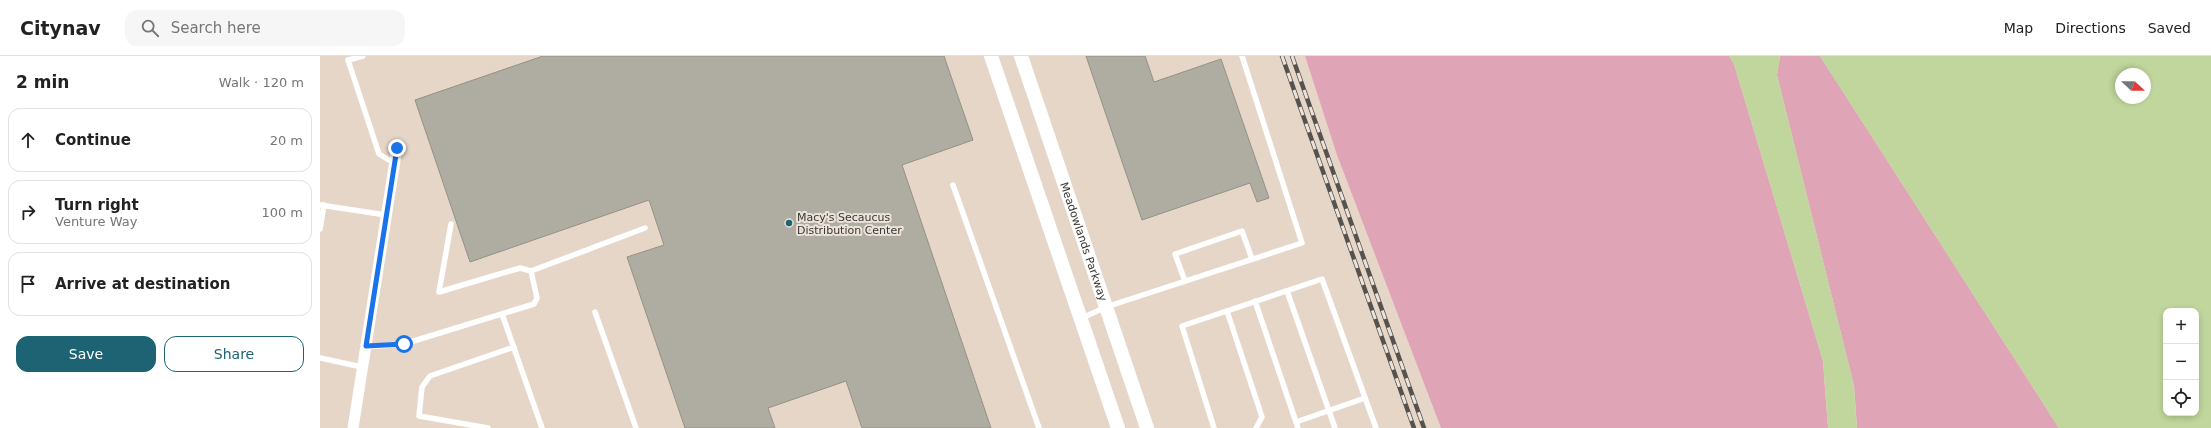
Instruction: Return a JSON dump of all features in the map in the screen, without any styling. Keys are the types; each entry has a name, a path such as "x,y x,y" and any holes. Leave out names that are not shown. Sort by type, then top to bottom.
{"street":[{"path":"991,56 1118,428"},
{"name":"Meadowlands Parkway","path":"1021,56 1147,428"},
{"path":"353,428 397,148"}],"lane":[{"path":"363,56 348,60 379,154 394,163"},
{"path":"1080,318 1106,307 1302,243 1242,56"},
{"path":"953,185 1039,428"},
{"path":"320,229 322,205 386,215"},
{"path":"451,224 439,292 520,268 531,271 645,228"},
{"path":"1185,281 1175,254 1242,231 1252,259"},
{"path":"366,346 404,344 534,304 537,298 531,271"},
{"path":"1214,428 1182,326 1322,279 1376,428"},
{"path":"1287,291 1335,428"},
{"path":"1255,302 1298,428"},
{"path":"1227,311 1262,417 1256,428"},
{"path":"595,312 636,428"},
{"path":"502,314 542,428"},
{"path":"488,428 419,416 422,387 430,376 514,347"},
{"path":"320,358 362,367"},
{"path":"1296,422 1365,398"}],"shaded area":[{"path":"320,56 1305,56 1337,155 1441,428 320,428"},
{"path":"1305,56 1729,56 1734,64 1823,361 1828,428 1441,428 1337,155"},
{"path":"1729,56 1780,56 1777,75 1854,386 1857,428 1828,428 1823,361 1734,64"},
{"path":"1780,56 1820,56 2059,428 1857,428 1854,386 1777,75"},
{"path":"1820,56 2211,56 2211,428 2059,428"}],"building":[{"name":"Macy's Secaucus Distribution Center","path":"543,56 944,56 973,140 902,165 991,428 862,428 846,381 768,408 775,428 685,428 627,257 664,245 649,200 470,262 415,100"},
{"path":"1086,56 1145,56 1154,82 1221,59 1269,198 1257,202 1250,183 1142,220"}],"railway":[{"path":"1282,56 1414,428"},
{"path":"1292,56 1424,428"}],"place":[{"name":"Macy's Secaucus Distribution Center","path":"789,223"}],"route":[{"path":"397,148 366,346 404,344"}]}
